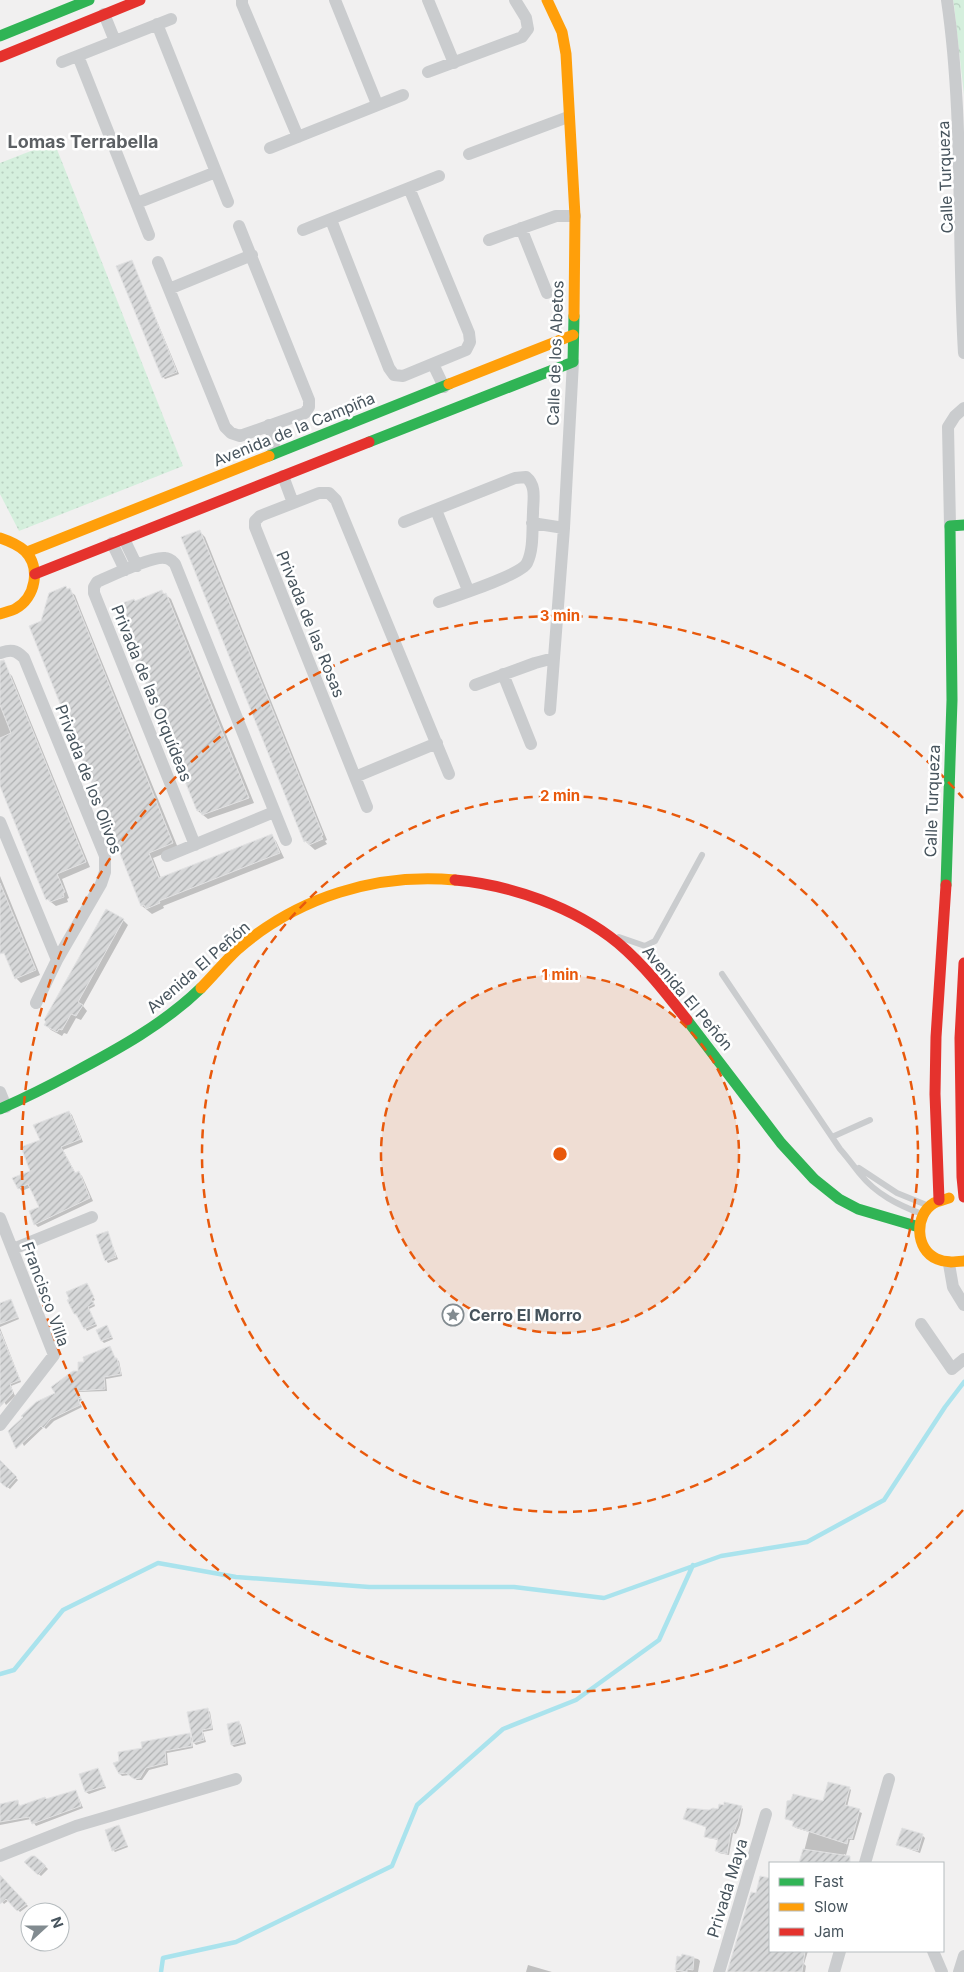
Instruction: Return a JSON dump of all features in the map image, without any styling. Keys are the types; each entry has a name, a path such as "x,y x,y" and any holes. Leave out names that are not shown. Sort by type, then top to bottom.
{"street":[{"path":"0,36 89,0"},
{"path":"0,57 140,0"},
{"path":"242,0 242,4 298,137"},
{"path":"334,0 377,104"},
{"path":"428,0 454,63"},
{"path":"428,72 522,37 528,28 526,18 515,0"},
{"name":"Calle de los Abetos","path":"547,0 562,32 566,54 575,216 573,362 564,528 550,710"},
{"name":"Calle Turqueza","path":"947,0 954,32 964,199 962,302 964,354"},
{"path":"104,14 115,41"},
{"path":"62,62 171,19"},
{"path":"157,24 228,202"},
{"path":"78,56 149,235"},
{"path":"270,148 403,95"},
{"path":"469,154 568,117"},
{"path":"136,203 216,172"},
{"path":"303,230 439,176"},
{"path":"331,220 389,368 394,375 403,376 433,364 466,350 470,342 469,333 409,188"},
{"path":"489,240 556,216 575,216"},
{"path":"158,262 225,426 231,433 240,436 305,412 309,407 309,400 239,226"},
{"path":"521,228 547,293"},
{"path":"169,289 252,255"},
{"name":"Avenida de la Campiña","path":"27,552 573,335"},
{"path":"35,574 573,362"},
{"path":"433,364 444,387"},
{"name":"Calle Turqueza","path":"919,1228 930,1207 936,1037 958,700 950,526 948,427 955,416 964,408"},
{"path":"273,424 286,449"},
{"path":"273,424 273,454"},
{"path":"282,476 293,503"},
{"path":"404,522 515,478 526,477 531,481 533,488 532,523 530,553 526,565 514,573 439,602"},
{"path":"196,485 205,507"},
{"name":"Privada de las Rosas","path":"366,807 255,527 255,521 260,516 319,493 328,493 336,500 449,774"},
{"path":"436,510 468,590"},
{"path":"532,523 564,528"},
{"path":"950,526 964,525"},
{"path":"0,538 19,545 27,552 33,562 35,574 35,583 26,601 11,612 0,614"},
{"path":"118,541 131,568"},
{"name":"Privada de las Orquídeas","path":"195,845 94,593 94,587 97,582 163,557 170,559 175,564 286,840"},
{"name":"Privada de los Olivos","path":"0,653 8,650 17,651 24,658 105,856 106,872 101,884 57,960 36,1003"},
{"path":"475,685 535,662 554,658"},
{"path":"502,674 531,744"},
{"path":"355,777 437,743"},
{"path":"168,856 274,812"},
{"path":"0,822 57,960"},
{"name":"Avenida El Peñón","path":"3,1108 103,1058 151,1028 194,995 238,949 282,918 325,896 367,885 411,879 463,880 513,890 560,908 597,928 640,963 700,1034 780,1143 808,1174 840,1200 863,1212 919,1228"},
{"path":"930,1207 949,1198 964,1199 960,1038 964,963"},
{"path":"0,1092 3,1108"},
{"path":"13,1249 92,1217"},
{"name":"Francisco Villa","path":"0,1218 54,1355 0,1425"},
{"path":"919,1228 920,1238 926,1252 939,1261 949,1264 964,1261"},
{"path":"949,1264 953,1287 964,1304"},
{"path":"921,1324 952,1369 964,1359"},
{"path":"0,1856 76,1826 236,1779"},
{"path":"865,1862 889,1779"},
{"name":"Privada Maya","path":"719,1972 766,1814"},
{"path":"834,1972 840,1952"},
{"path":"933,1952 942,1972"},
{"path":"959,1972 964,1956"}],"lane":[{"path":"597,928 646,946 655,941 702,855"},
{"path":"722,974 832,1137 864,1179 880,1194 895,1203 930,1207"},
{"path":"832,1137 870,1120"},
{"path":"852,1163 882,1184 930,1207"}],"green space":[{"path":"953,0 964,0 964,95 954,5"},
{"path":"54,142 183,466 19,531 0,494 0,163"}],"building":[{"path":"132,260 177,372 162,378 116,266"},
{"path":"200,530 323,835 321,836 323,839 309,845 307,841 304,842 181,537"},
{"path":"66,586 67,589 70,588 78,607 173,843 149,853 159,878 272,834 280,853 159,901 160,903 146,909 144,905 141,906 29,626 41,621 49,593"},
{"path":"162,590 163,594 166,593 249,798 202,815 200,810 197,811 114,606 134,599 135,601"},
{"path":"4,660 86,862 57,874 65,892 63,893 64,897 50,902 49,899 46,900 0,786 0,738 11,733 0,705 0,661"},
{"path":"0,883 36,970 15,979 4,953 0,954"},
{"path":"106,909 124,919 78,1002 83,1005 76,1016 71,1014 62,1030 59,1029 57,1032 44,1025 46,1022 44,1020"},
{"path":"69,1111 81,1139 61,1147 75,1173 79,1171 90,1198 34,1225 29,1211 39,1207 28,1184 18,1189 12,1178 30,1171 21,1147 40,1140 33,1125"},
{"path":"108,1231 116,1257 105,1261 96,1235"},
{"path":"87,1283 94,1297 91,1299 94,1304 88,1307 96,1324 84,1329 67,1300 69,1299 66,1292"},
{"path":"11,1299 18,1317 0,1324 0,1303"},
{"path":"107,1325 112,1337 101,1341 96,1330"},
{"path":"0,1331 20,1380 10,1384 13,1393 0,1407"},
{"path":"110,1346 115,1358 117,1358 121,1374 104,1377 105,1389 77,1391 81,1398 78,1399 80,1405 51,1419 43,1428 41,1426 16,1449 8,1431 23,1417 21,1416 36,1402 55,1393 51,1387 73,1371 78,1371 78,1362 84,1362 83,1357"},
{"path":"0,1460 17,1477 7,1488 0,1482"},
{"path":"208,1708 212,1728 202,1730 204,1740 193,1743 187,1712"},
{"path":"239,1721 244,1742 231,1745 227,1724"},
{"path":"190,1733 192,1746 165,1751 166,1763 146,1768 140,1778 134,1779 126,1773 119,1774 113,1763 119,1761 118,1752 142,1748 141,1742"},
{"path":"98,1768 105,1786 85,1792 79,1774"},
{"path":"828,1782 850,1787 845,1805 860,1809 852,1839 848,1838 847,1844 792,1826 794,1821 785,1819 787,1801 791,1800 793,1794 823,1801"},
{"path":"76,1790 81,1806 32,1824 29,1817 0,1822 0,1804 18,1800 19,1806 45,1797 46,1799"},
{"path":"724,1802 742,1806 734,1832 731,1832 727,1854 715,1851 718,1839 704,1837 706,1827 683,1819 687,1808 718,1809 719,1804 724,1805"},
{"path":"119,1825 127,1845 112,1851 105,1830"},
{"path":"902,1828 923,1834 918,1851 896,1845"},
{"path":"803,1849 850,1856 850,1862 799,1862"},
{"path":"31,1856 35,1856 46,1866 38,1875 24,1862"},
{"path":"0,1875 25,1902 20,1902 20,1909 17,1911 6,1899 0,1904"},
{"path":"760,1876 769,1878 769,1952 805,1952 802,1972 727,1972 751,1892 756,1893"},
{"path":"682,1954 694,1957 693,1970 687,1969 687,1972 675,1970 677,1956 681,1957"}],"waterway":[{"path":"0,1674 14,1670 63,1610 158,1563 236,1577 369,1587 514,1587 604,1598 721,1556 807,1542 884,1500 945,1407 964,1382"},
{"path":"161,1972 163,1958 236,1942 392,1866 417,1805 503,1729 576,1700 659,1640 693,1565"}],"traffic: fast":[{"path":"0,36 89,0"},
{"path":"369,442 573,362 574,316"},
{"path":"269,456 449,384"},
{"path":"946,885 952,700 950,526 964,525"},
{"path":"0,1109 55,1083 124,1045 172,1013 201,988"},
{"path":"687,1020 781,1143 814,1179 839,1199 858,1209 919,1227"}],"traffic: slow":[{"path":"547,0 562,32 566,54 575,216 574,316"},
{"path":"449,384 573,335"},
{"path":"27,552 269,456"},
{"path":"0,538 19,546 25,551 33,565 34,573 34,582 28,598 15,609 0,614"},
{"path":"201,988 238,949 261,931 286,915 312,902 339,892 367,885 425,879 455,880"},
{"path":"949,1198 934,1203 927,1208 920,1224 921,1240 924,1248 937,1259 947,1262 964,1261"}],"traffic: jam":[{"path":"0,57 140,0"},
{"path":"35,574 369,442"},
{"path":"455,880 498,887 541,900 601,930 637,961 687,1020"},
{"path":"939,1200 935,1094 936,1037 946,885"},
{"path":"964,963 960,1038 964,1197"}],"place":[{"name":"Cerro El Morro","path":"453,1315"}],"district":[{"name":"Lomas Terrabella","path":"83,142"}]}
